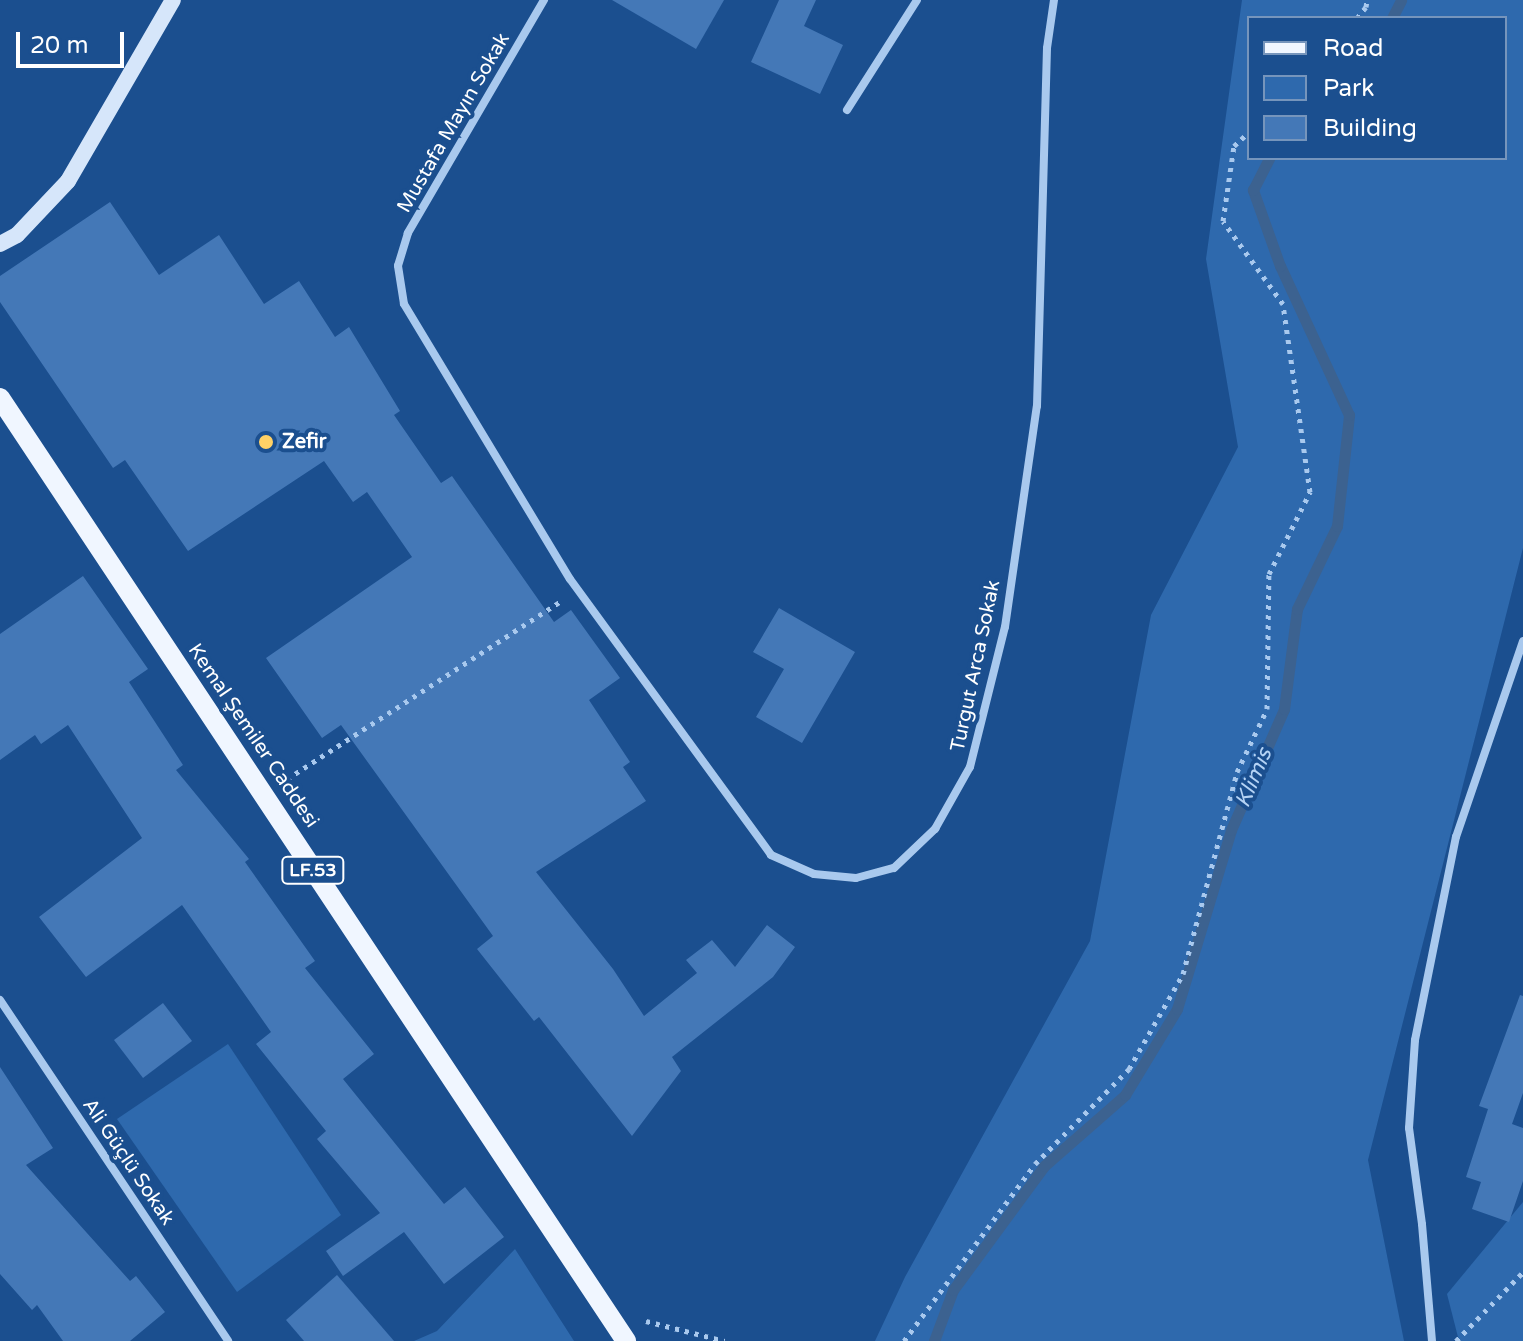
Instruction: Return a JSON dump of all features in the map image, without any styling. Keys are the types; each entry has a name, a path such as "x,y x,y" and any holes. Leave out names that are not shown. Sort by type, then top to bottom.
{"main road":[{"name":"Kemal Şemiler Caddesi","path":"0,398 626,1341"}],"street":[{"path":"0,244 17,235 68,181 173,0"},
{"name":"Mustafa Mayın Sokak","path":"398,266 408,233 544,0"},
{"path":"847,110 917,0"},
{"name":"Turgut Arca Sokak","path":"398,266 404,304 578,591 771,855 814,874 856,878 894,868 935,829 970,767 1005,627 1037,406 1047,48 1054,0"},
{"path":"1432,1341 1422,1224 1409,1128 1415,1040 1456,837 1523,641"},
{"name":"Ali Güçlü Sokak","path":"0,1000 228,1341"}],"path":[{"path":"904,1341 1035,1164 1129,1069 1183,974 1237,772 1267,709 1269,574 1310,492 1283,304 1223,221 1234,146 1247,134"},
{"path":"263,795 578,591"},
{"path":"1456,1341 1523,1272"},
{"path":"607,1311 725,1341"}],"green space":[{"path":"1242,0 1523,0 1523,548 1368,1160 1404,1341 875,1341 905,1277 1090,941 1151,615 1238,447 1206,259"},
{"path":"228,1044 341,1215 237,1292 117,1119"},
{"path":"1523,1202 1523,1341 1459,1341 1447,1294"},
{"path":"515,1249 574,1341 414,1341 437,1331"}],"building":[{"path":"612,0 724,0 696,49"},
{"path":"779,0 816,0 804,26 843,45 820,94 751,62"},
{"path":"110,202 159,275 219,235 264,304 299,281 335,337 349,327 400,411 394,415 441,483 452,476 554,622 571,610 620,678 589,700 630,762 623,767 646,801 536,872 613,969 644,1016 697,973 686,960 712,940 735,967 767,925 795,947 773,977 672,1057 681,1071 632,1136 539,1017 534,1021 477,949 493,936 341,725 322,738 266,658 412,557 367,492 353,502 324,461 188,551 125,460 113,468 0,302 0,276"},
{"path":"83,576 148,669 129,682 183,765 176,770 249,859 245,862 315,961 305,968 374,1054 343,1079 444,1204 465,1187 504,1237 444,1284 404,1232 343,1276 326,1251 380,1213 317,1139 326,1131 256,1044 271,1032 182,905 86,977 39,917 142,838 68,725 41,744 35,735 0,760 0,634"},
{"path":"779,608 855,652 802,743 756,717 784,669 753,652"},
{"path":"1520,995 1523,996 1523,1093 1512,1124 1523,1128 1523,1181 1509,1222 1472,1209 1481,1182 1466,1177 1488,1109 1479,1106"},
{"path":"163,1003 192,1041 143,1078 114,1040"},
{"path":"0,1067 53,1148 26,1165 130,1281 136,1276 165,1312 130,1341 63,1341 37,1305 32,1310 0,1274"},
{"path":"337,1275 394,1341 304,1341 286,1320"}],"waterway":[{"name":"Klimis","path":"1393,16 1401,0"},
{"name":"Klimis","path":"934,1341 953,1290 1044,1166 1125,1095 1177,1009 1231,830 1284,709 1297,609 1337,526 1349,415 1280,266 1253,190 1268,160"}],"place":[{"name":"Zefir","path":"266,442"}]}
